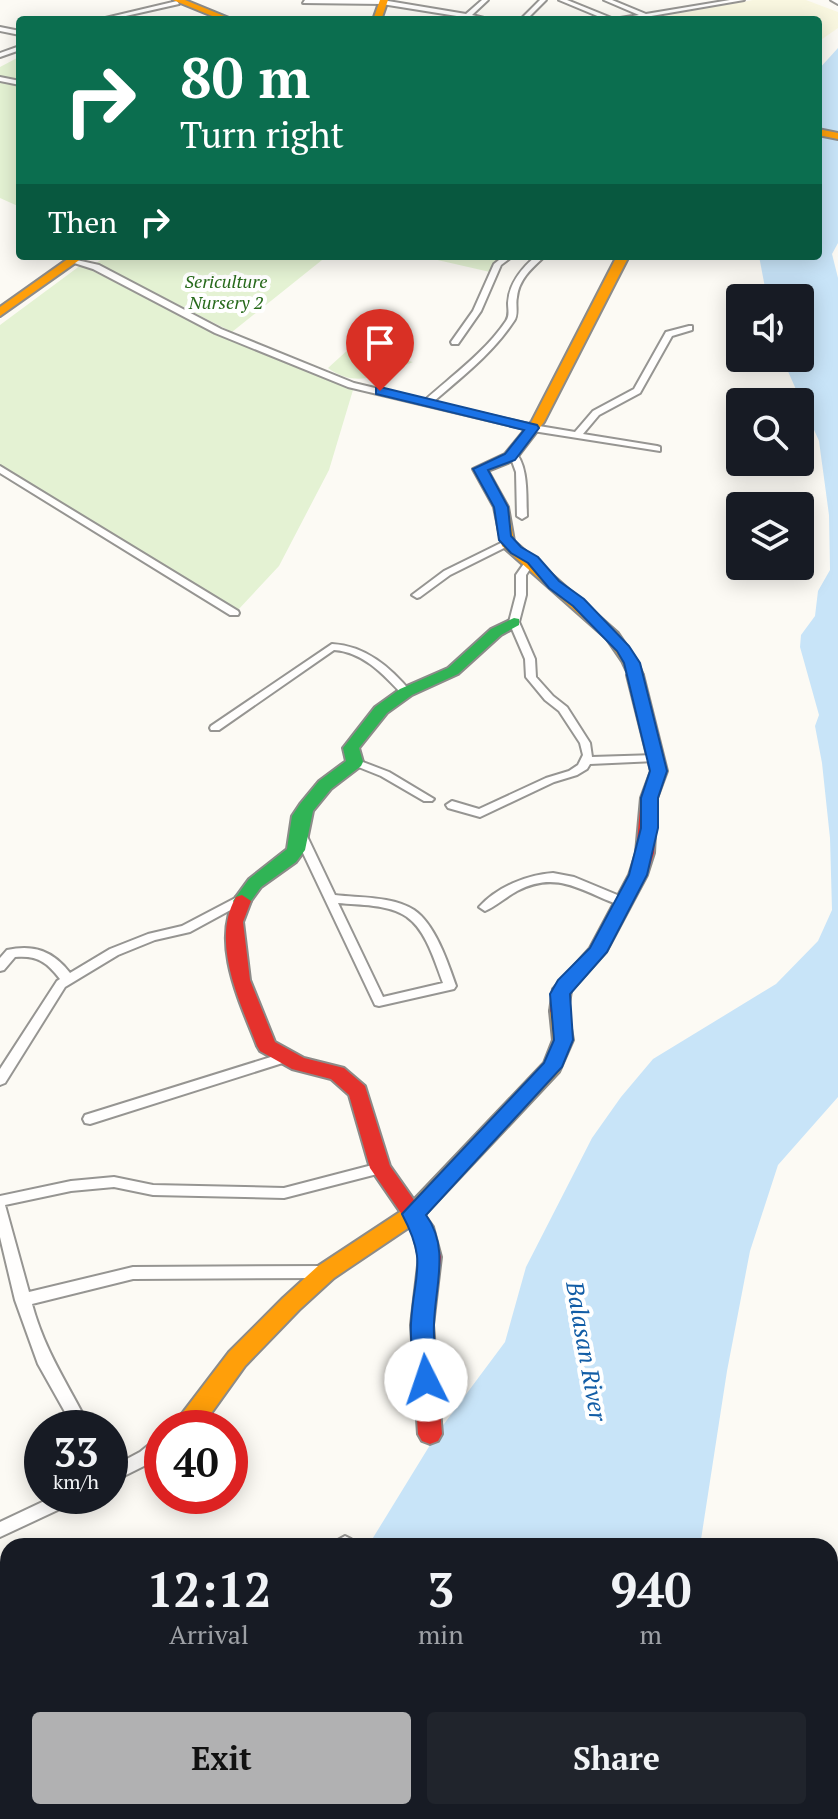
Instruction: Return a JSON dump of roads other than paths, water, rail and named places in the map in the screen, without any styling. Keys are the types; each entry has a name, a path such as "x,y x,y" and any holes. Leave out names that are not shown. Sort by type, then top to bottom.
{"main road":[{"path":"175,1 211,16"},
{"path":"175,1 218,16"},
{"path":"0,312 72,260"},
{"path":"200,1410 237,1359 326,1272 413,1214 552,1067 563,1040 559,1003 562,989 593,959 638,875 645,853 649,798 658,776 632,663 624,649 578,603 554,584 535,562 507,543 501,507 480,469 505,460 533,428 558,387 621,260"},
{"path":"430,1434 422,1325 430,1257 422,1227 380,1168 358,1091 337,1073 299,1064 267,1046 241,980 234,922 243,898 258,880 290,858 298,845 299,823 306,808 325,785 355,762 351,748 371,719 406,692 453,671 496,632 514,622"}],"street":[{"path":"308,0 305,2 381,6 452,16"},
{"path":"468,16 485,0"},
{"path":"527,16 543,0"},
{"path":"562,0 604,16"},
{"path":"607,0 646,15"},
{"path":"686,0 703,6"},
{"path":"640,16 741,0"},
{"path":"116,16 175,1"},
{"path":"80,260 218,331 341,381 533,428 657,449"},
{"path":"455,342 477,311 498,264 504,260"},
{"path":"426,404 503,334 513,317 509,303 518,280 537,260"},
{"path":"577,435 596,413 637,391 669,334 689,328"},
{"path":"513,453 520,472 522,516"},
{"path":"0,469 234,613"},
{"path":"417,595 447,573 507,543"},
{"path":"452,805 480,813 550,780 573,773 586,761 588,751 585,743 563,709 531,677 530,659 514,622 521,595 521,575 526,567 535,562"},
{"path":"215,728 332,647 370,658 406,692"},
{"path":"586,761 656,758"},
{"path":"355,762 385,774 428,799"},
{"path":"300,834 329,898 379,1002 450,986 435,952 413,915 401,909 329,898"},
{"path":"485,907 507,891 553,877 623,902"},
{"path":"0,1080 61,984 114,952 152,937 186,929 243,898"},
{"path":"0,967 11,953 34,950 54,961 68,980"},
{"path":"90,1119 287,1057"},
{"path":"0,1201 71,1186 114,1182 153,1190 284,1193 380,1168"},
{"path":"1,1216 22,1300 46,1364 72,1410"},
{"path":"22,1300 133,1273 326,1272"},
{"path":"0,1530 33,1514"}],"water":[{"name":"Balasan River","path":"838,48 838,243 832,254 838,278 838,1097 778,1165 750,1251 727,1371 701,1538 373,1538 438,1432 505,1342 526,1267 592,1138 621,1097 653,1059 776,984 818,941 832,910 830,838 815,726 819,715 800,647 801,635 815,616 818,591 830,570 829,515 819,441 814,430 814,388 795,388 788,372 814,372 814,284 764,284 760,260 822,260 822,66"}],"park label":[{"name":"Sericulture Nursery 2","path":"226,291"}]}
